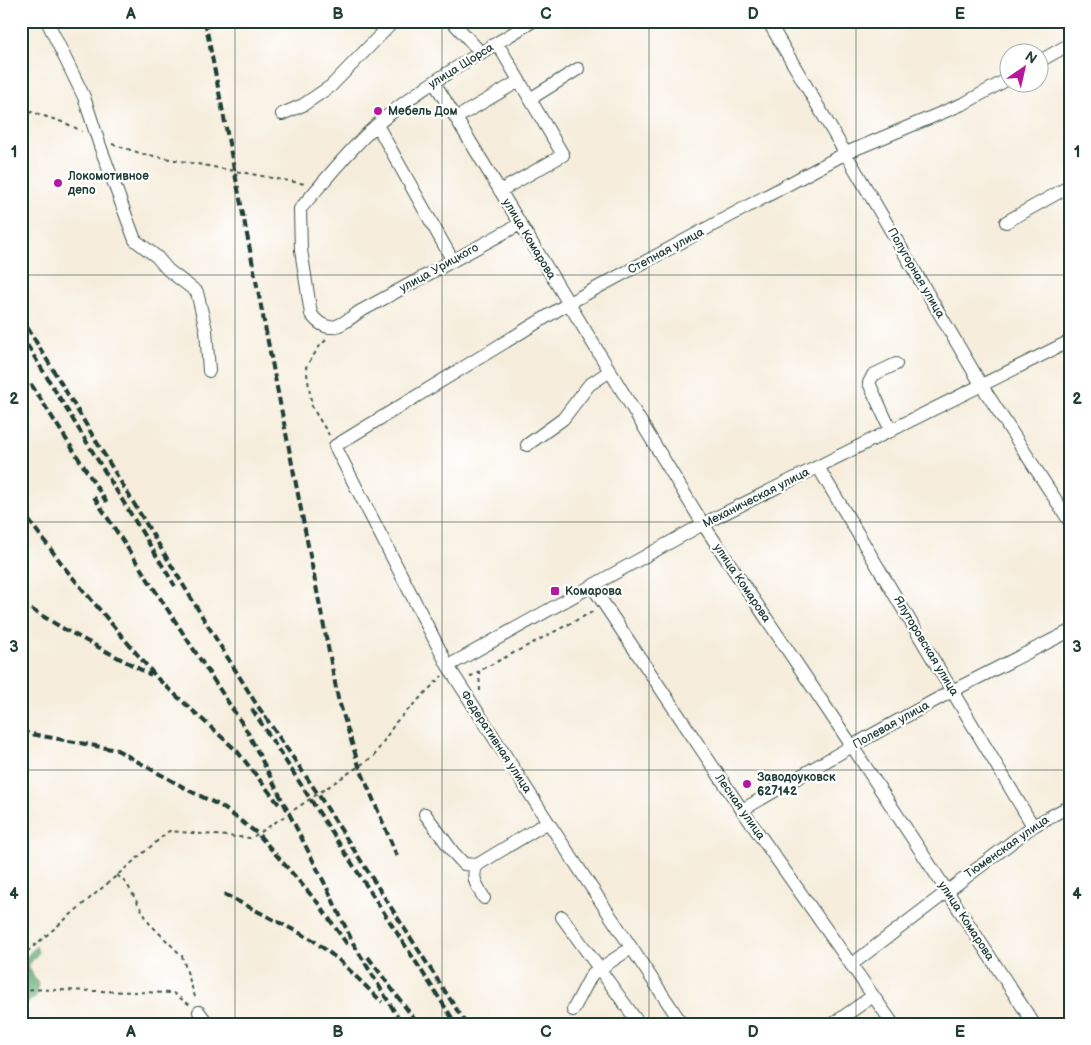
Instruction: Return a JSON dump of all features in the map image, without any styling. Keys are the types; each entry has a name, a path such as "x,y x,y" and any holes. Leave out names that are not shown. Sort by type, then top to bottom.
{"street":[{"path":"47,21 84,97 97,138 135,240 157,257 168,270 197,292 206,330 209,371"},
{"path":"282,114 303,105 331,86 394,21"},
{"path":"452,21 481,53"},
{"name":"улица Щорса","path":"338,327 326,326 317,322 311,314 301,250 300,209 373,129 401,105 434,82 533,21"},
{"name":"Полугорная улица","path":"768,21 982,386 1070,522"},
{"path":"497,43 563,155 500,191"},
{"path":"1048,56 1070,44"},
{"path":"530,99 578,69"},
{"path":"456,118 519,81"},
{"name":"улица Комарова","path":"434,82 703,524 852,746 1034,1024"},
{"name":"Степная улица","path":"335,446 569,304 846,153 965,103 998,84"},
{"path":"373,129 453,261"},
{"path":"1006,222 1070,186"},
{"name":"улица Урицкого","path":"338,327 359,312 520,224"},
{"name":"Механическая улица","path":"448,666 703,524 1070,341"},
{"path":"892,431 869,383 873,375 896,364"},
{"path":"527,445 563,419 588,385 610,371"},
{"name":"Федеративная улица","path":"335,446 448,666 548,822 682,1024"},
{"name":"Ялуторовская улица","path":"818,467 1033,826"},
{"name":"Лесная улица","path":"592,586 742,810 893,1024"},
{"name":"Полевая улица","path":"742,810 952,691 1070,631"},
{"name":"Тюменская улица","path":"851,965 1033,826 1070,806"},
{"path":"424,814 452,852 464,864 477,865"},
{"path":"484,898 474,881 473,871 477,865 548,822"},
{"path":"562,917 637,1021"},
{"path":"573,1010 589,977 631,948"},
{"path":"833,1024 873,996"},
{"path":"199,1012 208,1024"}],"path":[{"path":"21,115 32,112 65,123 97,138 144,154 320,187"},
{"path":"335,446 312,407 306,367 319,347 338,327"},
{"path":"21,957 169,831 250,838 258,834 374,756 396,722 443,674 453,686 604,605"},
{"path":"479,671 479,690 483,698"},
{"path":"117,875 127,884 149,923 182,956 199,1012"},
{"path":"21,990 173,993 199,1012"}],"green space":[{"path":"36,946 38,953 28,966 38,984 36,997 25,1004 21,1004 21,963"}],"railway":[{"path":"205,21 338,698 359,766 397,856"},
{"path":"21,317 255,702 318,794 466,1024"},
{"path":"21,335 175,586"},
{"path":"31,384 107,503"},
{"path":"94,497 247,731 353,943 402,1024"},
{"path":"21,510 68,572 158,679 237,751 281,807"},
{"path":"21,603 64,629 151,675"},
{"path":"252,709 456,1024"},
{"path":"21,732 117,750 221,806 258,834 318,903 349,947"},
{"path":"224,894 313,940 340,961 382,1002"},
{"path":"368,957 418,1024"}],"place":[{"name":"Мебель Дом","path":"378,111"},
{"name":"Локомотивное депо","path":"58,183"},
{"name":"Комарова","path":"555,591"},
{"name":"Заводоуковск 627142","path":"747,784"}]}
